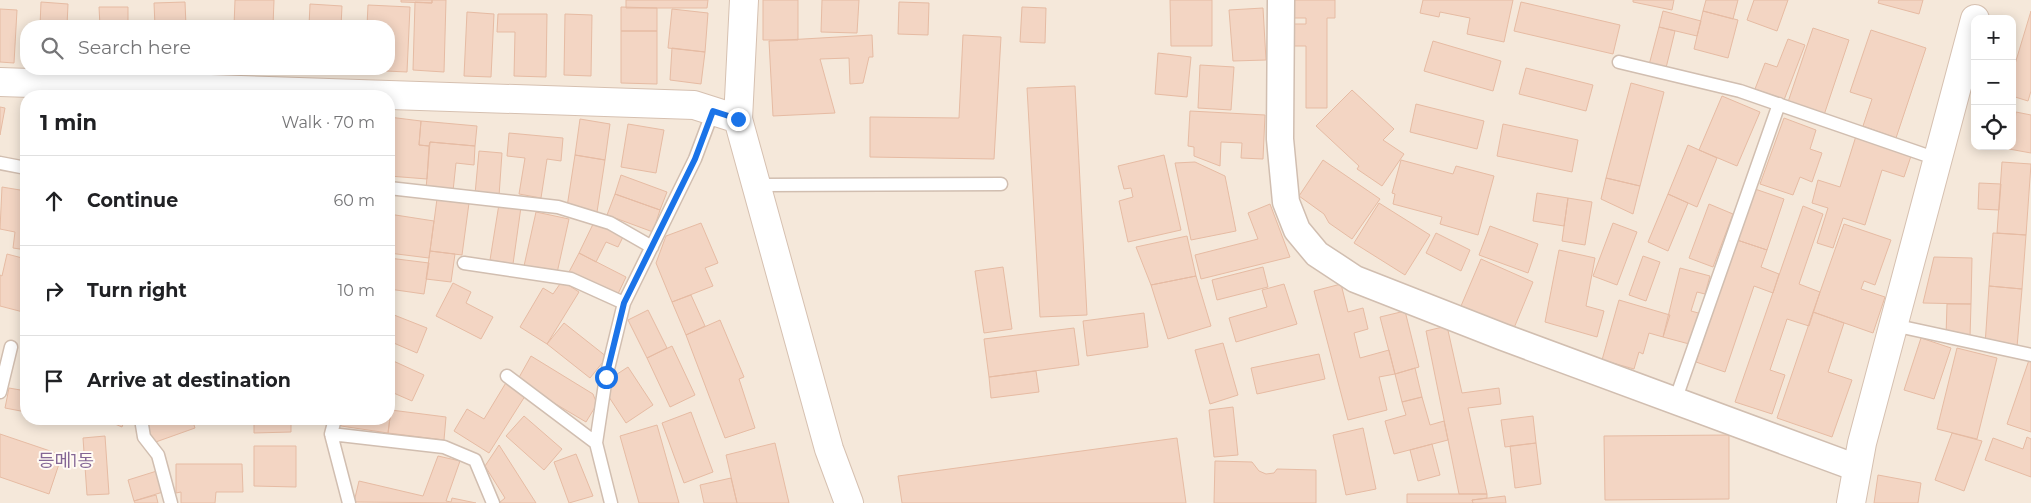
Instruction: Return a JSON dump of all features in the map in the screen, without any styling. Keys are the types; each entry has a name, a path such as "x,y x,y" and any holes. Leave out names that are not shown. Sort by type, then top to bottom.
{"street":[{"path":"744,0 725,115 756,185 829,450 849,503"},
{"path":"1281,0 1280,139 1286,202 1297,230 1317,254 1355,279 1503,337 1857,468"},
{"path":"1976,15 1980,0"},
{"path":"1851,503 1857,468 1893,325 1971,34"},
{"path":"0,82 233,90"},
{"path":"395,96 694,105 725,115"}],"lane":[{"path":"1619,62 1740,91 1937,159"},
{"path":"1675,401 1778,104"},
{"path":"611,503 596,443 606,377 624,303 695,159 725,115"},
{"path":"0,163 20,167"},
{"path":"756,185 1000,184"},
{"path":"395,189 558,207 610,223 652,247"},
{"path":"464,263 571,279 624,303"},
{"path":"1893,325 2031,355"},
{"path":"0,392 11,347"},
{"path":"507,376 596,443"},
{"path":"142,425 144,437 158,455 171,503"},
{"path":"333,425 331,434 350,503"},
{"path":"331,434 444,447 475,460 493,503"}],"shaded area":[{"path":"0,0 2031,0 2031,503 0,503"}],"building":[{"path":"235,0 274,0 273,20 234,20"},
{"path":"401,0 432,0 432,3 401,2"},
{"path":"432,0 446,0 444,72 413,70 415,2 432,3"},
{"path":"626,0 708,0 707,8 626,8"},
{"path":"763,0 798,0 798,40 763,40"},
{"path":"822,0 859,0 857,33 821,32"},
{"path":"1170,0 1212,0 1212,46 1171,46"},
{"path":"1293,0 1335,0 1335,18 1327,18 1327,108 1306,108 1306,46 1294,46 1294,24 1306,24 1306,18 1293,18"},
{"path":"1423,0 1513,0 1504,42 1467,34 1470,18 1440,12 1439,17 1420,13"},
{"path":"1633,0 1674,0 1672,10 1633,2"},
{"path":"1706,0 1738,0 1733,19 1703,11"},
{"path":"1754,0 1788,0 1777,31 1747,20"},
{"path":"1879,0 1923,0 1919,14 1878,3"},
{"path":"41,2 68,4 67,20 40,20"},
{"path":"185,2 186,20 155,20 154,3"},
{"path":"899,2 929,3 928,35 898,34"},
{"path":"1521,2 1620,25 1613,54 1514,31"},
{"path":"310,4 342,6 341,20 309,20"},
{"path":"368,5 410,7 407,72 395,71 395,20 367,20"},
{"path":"99,7 128,7 128,20 100,20"},
{"path":"621,7 657,8 657,31 621,31"},
{"path":"1022,7 1046,8 1045,43 1020,42"},
{"path":"1263,8 1266,60 1233,61 1229,10"},
{"path":"0,9 17,10 14,63 0,62"},
{"path":"672,9 708,13 705,52 668,48"},
{"path":"1663,11 1701,21 1697,36 1659,27"},
{"path":"1703,11 1738,20 1728,58 1694,49"},
{"path":"2031,11 2031,91 2028,101 2016,97 2016,61"},
{"path":"467,12 494,14 491,77 464,76"},
{"path":"498,14 547,14 546,77 514,76 515,32 497,32"},
{"path":"565,14 592,15 591,76 564,75"},
{"path":"1659,27 1675,31 1666,68 1649,65"},
{"path":"1813,28 1849,40 1824,115 1788,102"},
{"path":"1871,30 1926,48 1896,138 1863,126 1872,99 1850,92"},
{"path":"621,31 657,31 657,84 621,83"},
{"path":"872,35 873,57 869,57 863,83 850,84 849,58 820,59 835,113 773,116 769,41"},
{"path":"963,35 1001,37 994,159 870,157 870,117 959,118"},
{"path":"1788,39 1805,45 1784,100 1755,89 1765,63 1777,67"},
{"path":"1433,41 1501,61 1493,91 1424,71"},
{"path":"672,48 705,52 701,84 670,80"},
{"path":"1158,53 1191,57 1187,97 1155,94"},
{"path":"1200,65 1234,67 1231,110 1198,108"},
{"path":"1526,68 1593,85 1586,111 1519,94"},
{"path":"1631,83 1664,92 1640,186 1606,178"},
{"path":"1075,86 1087,315 1040,317 1027,88"},
{"path":"1352,90 1394,129 1383,140 1404,154 1382,186 1357,169 1359,166 1316,126"},
{"path":"1722,96 1760,112 1737,166 1699,150"},
{"path":"1416,104 1484,121 1477,149 1410,132"},
{"path":"0,107 5,108 0,135"},
{"path":"1190,111 1265,115 1263,159 1241,158 1242,143 1221,142 1220,166 1194,156 1194,147 1188,146"},
{"path":"2016,112 2031,115 2031,153 2014,150"},
{"path":"395,118 421,121 419,145 429,146 427,179 395,176"},
{"path":"1784,118 1816,130 1810,149 1822,153 1812,182 1800,177 1793,195 1760,184"},
{"path":"580,119 610,124 605,160 575,155"},
{"path":"421,121 477,126 475,146 430,142 429,146 419,145"},
{"path":"628,124 664,130 656,173 621,167"},
{"path":"1503,124 1578,140 1572,172 1497,156"},
{"path":"509,133 563,138 561,161 547,159 541,198 519,194 525,158 507,156"},
{"path":"1856,136 1912,153 1904,177 1882,170 1865,225 1843,218 1833,248 1817,243 1828,208 1812,203 1818,180 1840,187"},
{"path":"430,142 475,146 474,165 456,163 453,191 426,189"},
{"path":"1688,145 1717,158 1697,207 1668,194"},
{"path":"479,151 502,153 499,196 475,194"},
{"path":"575,155 605,160 597,212 567,207"},
{"path":"1164,155 1181,230 1128,242 1119,201 1133,197 1131,188 1124,189 1118,166"},
{"path":"1323,160 1380,199 1352,239 1329,223 1324,214 1299,196"},
{"path":"1401,160 1453,174 1456,166 1494,176 1478,235 1440,224 1442,217 1393,204 1395,194 1392,193"},
{"path":"1195,162 1225,176 1236,231 1191,240 1175,163"},
{"path":"2002,162 2031,164 2026,235 1997,233"},
{"path":"621,175 667,192 660,210 615,194"},
{"path":"1606,178 1640,186 1633,214 1601,199"},
{"path":"1979,183 2001,184 1999,210 1978,209"},
{"path":"2,187 20,190 20,249 13,248 15,232 0,229"},
{"path":"1755,189 1784,199 1767,250 1737,240"},
{"path":"1537,193 1568,198 1564,226 1533,221"},
{"path":"615,194 660,210 653,232 607,215"},
{"path":"1668,194 1688,203 1668,251 1648,242"},
{"path":"1568,198 1592,202 1585,245 1562,241"},
{"path":"437,199 469,203 462,255 430,251"},
{"path":"1379,203 1430,235 1405,275 1354,243"},
{"path":"499,204 521,207 513,264 490,260"},
{"path":"1270,204 1290,257 1201,279 1195,255 1258,239 1248,213"},
{"path":"1709,204 1733,214 1713,267 1689,258"},
{"path":"1803,206 1823,214 1799,284 1820,292 1809,326 1787,319 1770,370 1785,375 1772,414 1735,402"},
{"path":"536,212 569,219 557,273 524,266"},
{"path":"395,215 434,221 429,258 395,254"},
{"path":"595,220 624,235 618,247 606,242 596,262 579,253"},
{"path":"701,223 718,263 705,268 713,286 672,302 656,263 666,236"},
{"path":"1613,223 1637,232 1617,285 1593,276"},
{"path":"1844,224 1891,240 1875,285 1864,281 1861,289 1885,297 1873,333 1813,312"},
{"path":"1490,226 1538,244 1528,273 1479,255"},
{"path":"1436,233 1470,250 1461,271 1426,253"},
{"path":"1993,233 2026,235 2022,289 1989,286"},
{"path":"1187,236 1196,276 1151,285 1136,247"},
{"path":"1737,240 1767,250 1761,267 1779,274 1773,293 1754,286 1725,372 1696,362"},
{"path":"1559,250 1595,258 1586,306 1604,311 1597,337 1545,322"},
{"path":"430,251 455,254 451,282 426,279"},
{"path":"579,253 626,277 617,296 569,272"},
{"path":"7,254 20,257 20,311 0,306 0,275 2,276"},
{"path":"1643,256 1660,262 1646,301 1629,295"},
{"path":"1934,257 1972,258 1971,304 1923,303"},
{"path":"395,259 429,263 424,294 395,290"},
{"path":"1481,259 1533,282 1514,328 1461,306"},
{"path":"1003,267 1012,329 984,333 975,271"},
{"path":"1263,267 1268,287 1217,300 1212,280"},
{"path":"1680,268 1710,276 1705,294 1697,292 1691,311 1702,314 1693,345 1663,337"},
{"path":"1196,276 1211,326 1168,339 1151,285"},
{"path":"562,281 579,292 547,344 520,327 543,288 553,294"},
{"path":"453,283 471,292 466,303 493,317 481,339 436,316"},
{"path":"1284,284 1297,324 1236,342 1229,318 1267,307 1262,290"},
{"path":"1341,284 1348,312 1363,308 1368,329 1354,333 1360,358 1389,350 1395,374 1379,377 1387,410 1348,420 1314,291"},
{"path":"1989,286 2022,289 2017,347 1985,345"},
{"path":"691,295 705,326 686,335 672,302"},
{"path":"1619,300 1670,315 1663,337 1649,333 1643,354 1639,352 1634,369 1602,360"},
{"path":"1947,304 1971,304 1970,337 1946,336"},
{"path":"648,310 667,348 647,358 628,320"},
{"path":"1405,311 1419,367 1395,374 1380,317"},
{"path":"1813,312 1844,323 1828,372 1852,380 1832,437 1777,418"},
{"path":"1144,313 1148,347 1087,356 1083,321"},
{"path":"395,315 427,328 417,353 395,344"},
{"path":"720,320 744,377 739,379 755,428 725,438 686,335"},
{"path":"564,323 607,357 590,378 547,344"},
{"path":"1447,326 1462,393 1499,388 1501,404 1468,408 1487,494 1459,494 1426,331"},
{"path":"1074,328 1079,365 989,377 984,339"},
{"path":"1921,338 1951,348 1934,399 1904,390"},
{"path":"1223,343 1238,395 1210,404 1195,350"},
{"path":"672,346 695,395 670,407 647,358"},
{"path":"1957,348 1997,358 1977,439 1937,429"},
{"path":"1319,354 1325,379 1257,394 1251,368"},
{"path":"531,356 593,394 597,404 586,422 517,381"},
{"path":"2029,360 2031,360 2031,432 2007,424"},
{"path":"395,362 424,375 412,401 395,394"},
{"path":"628,367 653,405 626,423 607,394 608,380"},
{"path":"1415,368 1422,397 1402,402 1395,374"},
{"path":"1036,371 1039,392 991,398 989,377"},
{"path":"507,381 527,393 489,453 454,431 467,409 484,419"},
{"path":"9,388 20,390 20,411 5,408"},
{"path":"1422,397 1430,425 1444,421 1448,440 1394,454 1385,421 1406,415 1402,402"},
{"path":"1233,407 1238,455 1214,457 1209,410"},
{"path":"395,411 446,417 444,440 388,433 389,425 395,425"},
{"path":"691,412 713,472 684,483 662,423"},
{"path":"524,416 562,449 544,470 506,436"},
{"path":"1533,416 1536,443 1505,447 1501,420"},
{"path":"147,425 194,425 195,428 153,443"},
{"path":"254,425 291,425 291,432 254,433"},
{"path":"341,425 389,425 388,433"},
{"path":"657,425 679,503 639,503 620,436"},
{"path":"1363,428 1376,489 1346,495 1333,435"},
{"path":"1952,433 1982,441 1964,491 1935,480"},
{"path":"0,434 62,455 49,494 0,477"},
{"path":"1729,435 1729,499 1605,500 1604,436"},
{"path":"105,436 109,494 87,495 83,438"},
{"path":"2027,437 2031,439 2031,477 1985,460 1993,438 2023,449"},
{"path":"1177,438 1186,503 902,503 898,476"},
{"path":"775,443 789,503 737,503 726,455"},
{"path":"1536,443 1541,484 1515,488 1510,446"},
{"path":"1432,444 1440,475 1418,481 1410,450"},
{"path":"499,445 536,503 499,503 505,498 485,466"},
{"path":"254,446 296,446 296,487 254,486"},
{"path":"576,454 593,496 569,503 554,462"},
{"path":"438,456 460,461 446,501 451,502 452,498 476,503 354,502 359,481 423,496"},
{"path":"1215,461 1252,462 1259,471 1266,474 1274,473 1277,469 1316,470 1316,503 1214,503"},
{"path":"176,464 242,464 243,492 216,492 215,503 181,503 181,492 176,493"},
{"path":"160,470 166,491 134,501 128,480"},
{"path":"1878,475 1921,483 1918,503 1874,503"},
{"path":"731,478 737,503 704,503 700,485"},
{"path":"1407,494 1487,494 1487,498 1472,500 1473,503 1407,503"},
{"path":"156,495 158,503 135,503 134,501"},
{"path":"1505,496 1506,503 1473,503 1472,500"}],"district":[{"name":"등메1동","path":"66,461"}],"route":[{"path":"606,377 624,303 695,159 713,111 738,119"}]}
